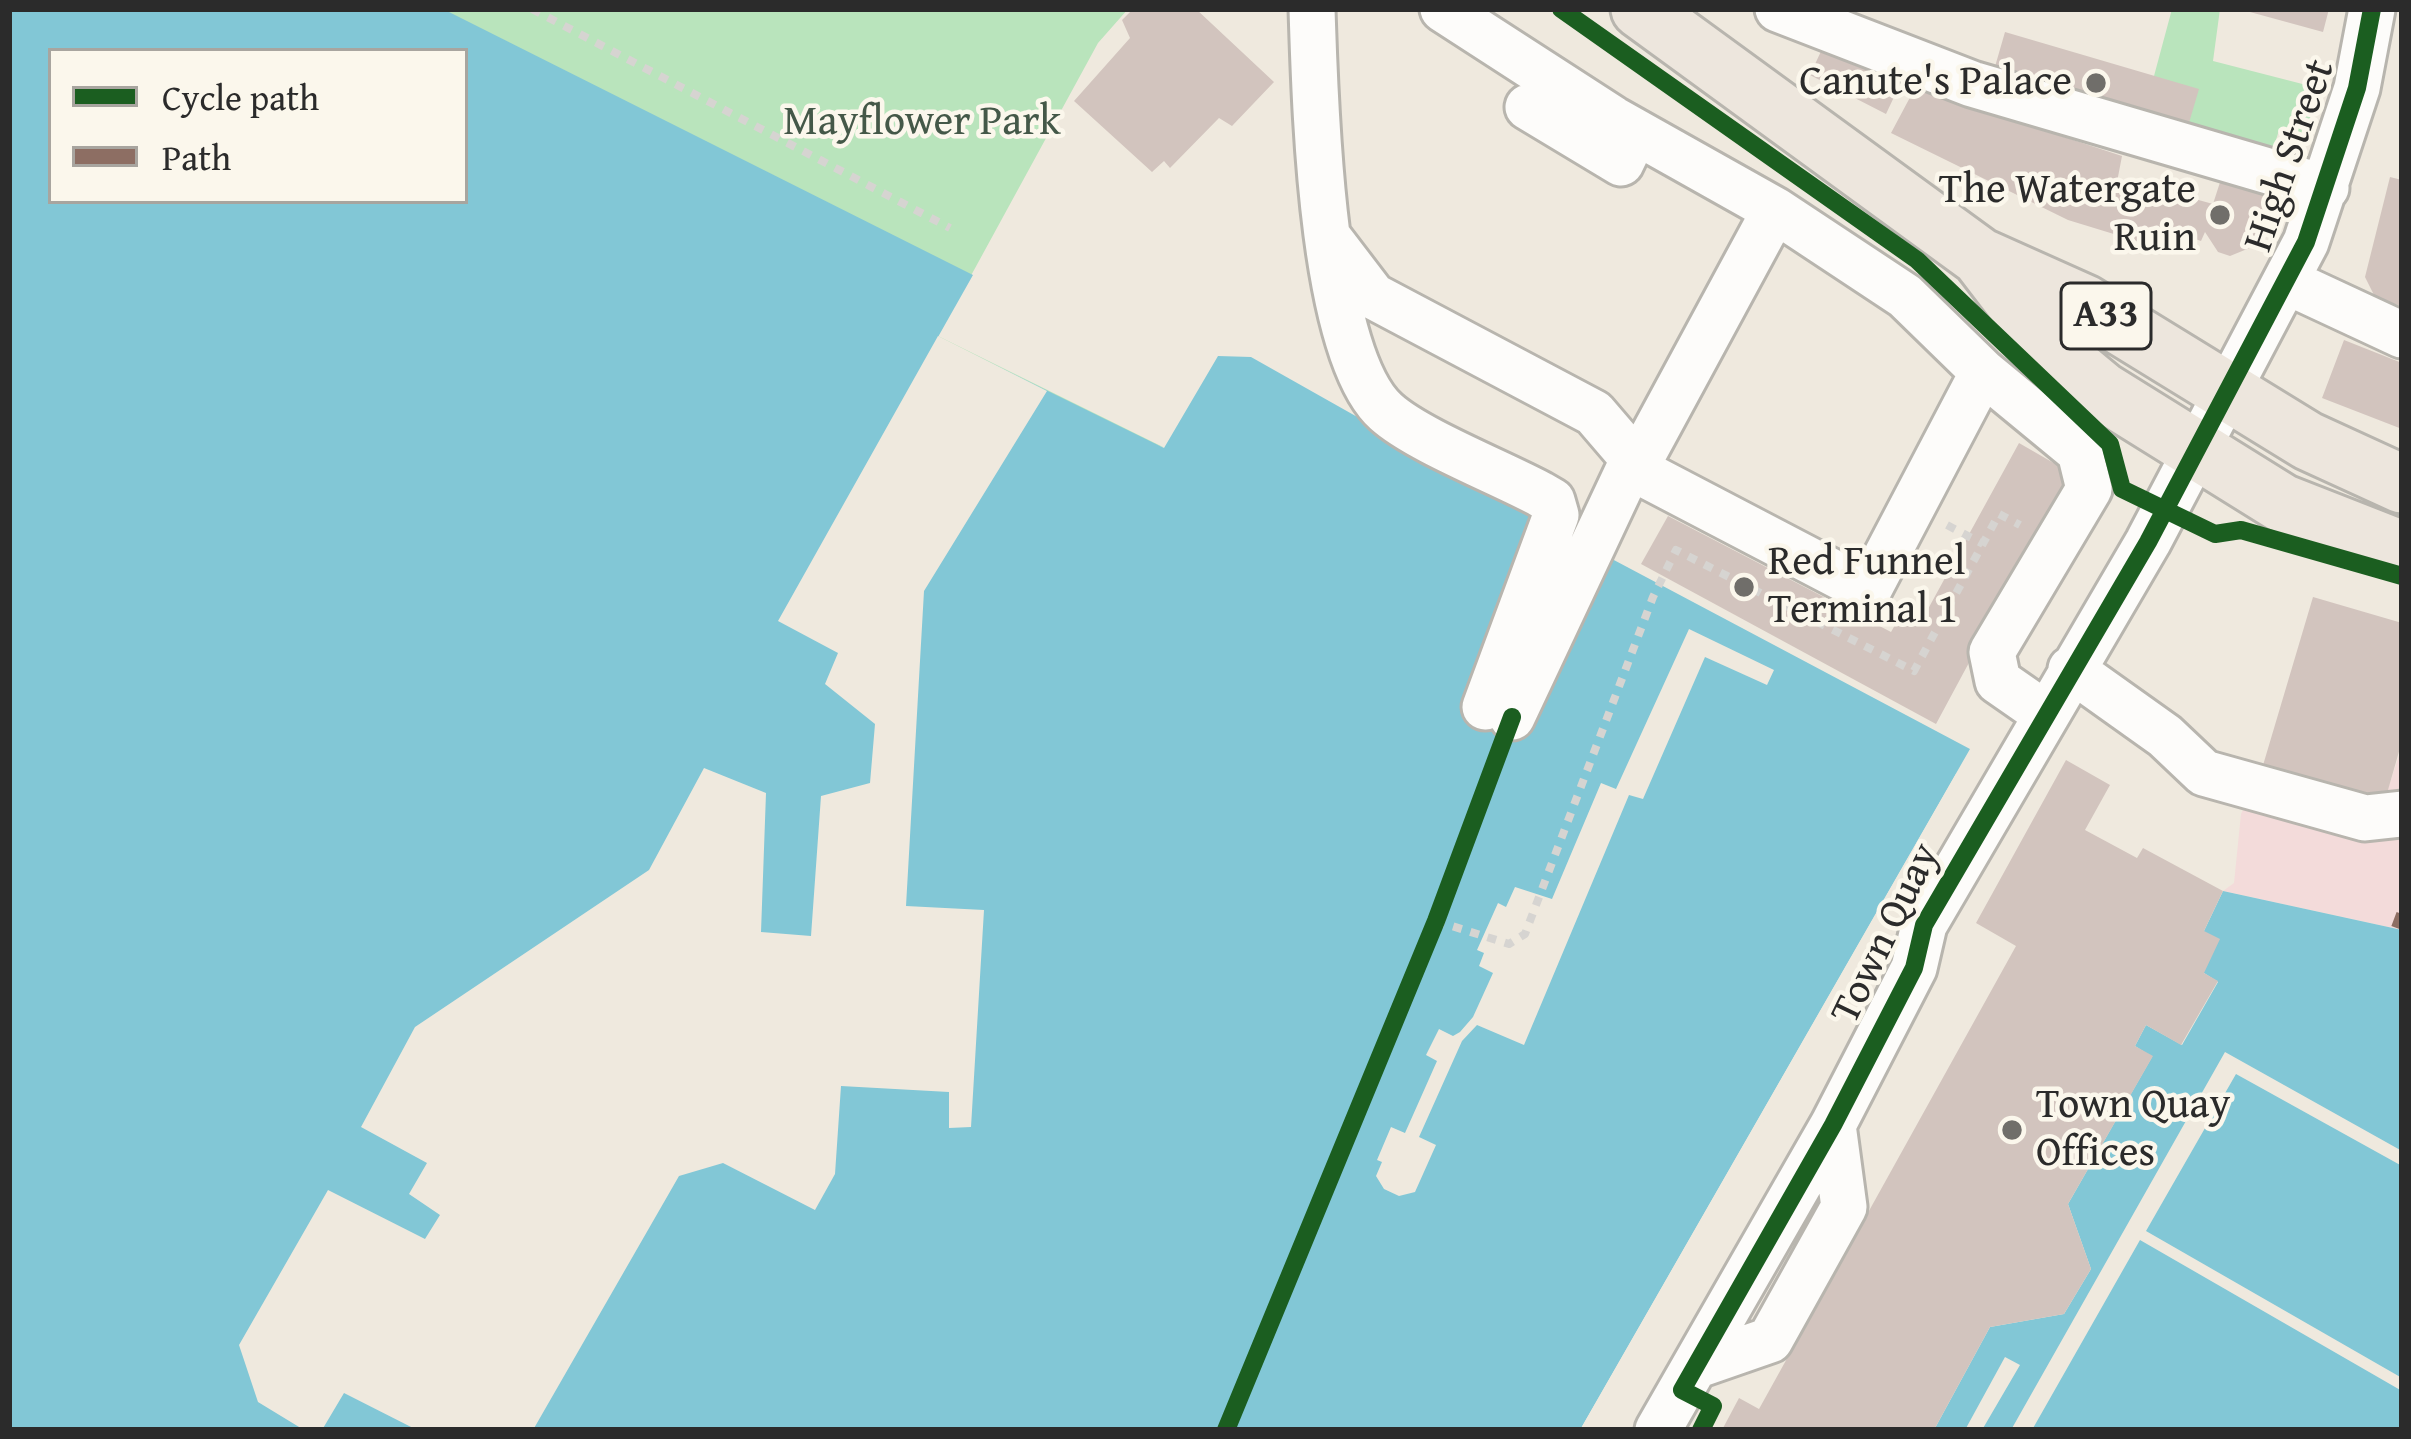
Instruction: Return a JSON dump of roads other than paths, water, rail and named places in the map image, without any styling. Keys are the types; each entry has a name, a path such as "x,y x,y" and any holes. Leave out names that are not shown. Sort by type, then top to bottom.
{"main road":[{"name":"A33","path":"1640,9 1700,28 1980,257 2050,347 2102,391 2282,503 2402,550"},
{"name":"A33","path":"1980,257 2085,304 2308,441 2402,484"}],"street":[{"path":"1312,9 1338,304 1353,361 1388,414 1552,501 1572,538"},
{"path":"1443,9 1636,132 1774,210 1905,296 1983,372 2080,452 2089,489 1992,652 1998,681 2044,712"},
{"path":"1778,9 1972,85 2326,188"},
{"name":"High Street","path":"2194,448 2286,281 2326,188 2357,88 2372,9"},
{"path":"1528,107 1621,163 1636,132"},
{"path":"1498,711 1572,538 1628,455 1774,210"},
{"path":"1331,241 1373,296 1594,413 1628,455 1868,591 1983,372"},
{"path":"2286,281 2402,335"},
{"path":"1353,361 1356,343 1372,324 1407,314"},
{"name":"Town Quay","path":"1658,1430 1833,1125 1914,968 1924,925 2147,542 2194,448"},
{"path":"2071,669 2165,736 2204,773 2366,818 2402,814"}],"water":[{"path":"9,9 443,9 973,275 938,337 1164,448 1218,356 1251,357 1563,533 1970,749 1580,1430 9,1430"},
{"path":"2223,891 2402,930 2402,1430 1934,1430 1990,1327 2064,1314 2091,1269 2068,1204 2152,1057 2135,1046 2146,1025 2182,1045 2218,982 2204,973 2204,931"}],"place":[{"name":"Canute's Palace","path":"2096,83"},
{"name":"The Watergate Ruin","path":"2220,215"},
{"name":"Red Funnel Terminal 1","path":"1744,587"},
{"name":"Town Quay Offices","path":"2012,1130"}],"park label":[{"name":"Mayflower Park","path":"922,123"}]}
